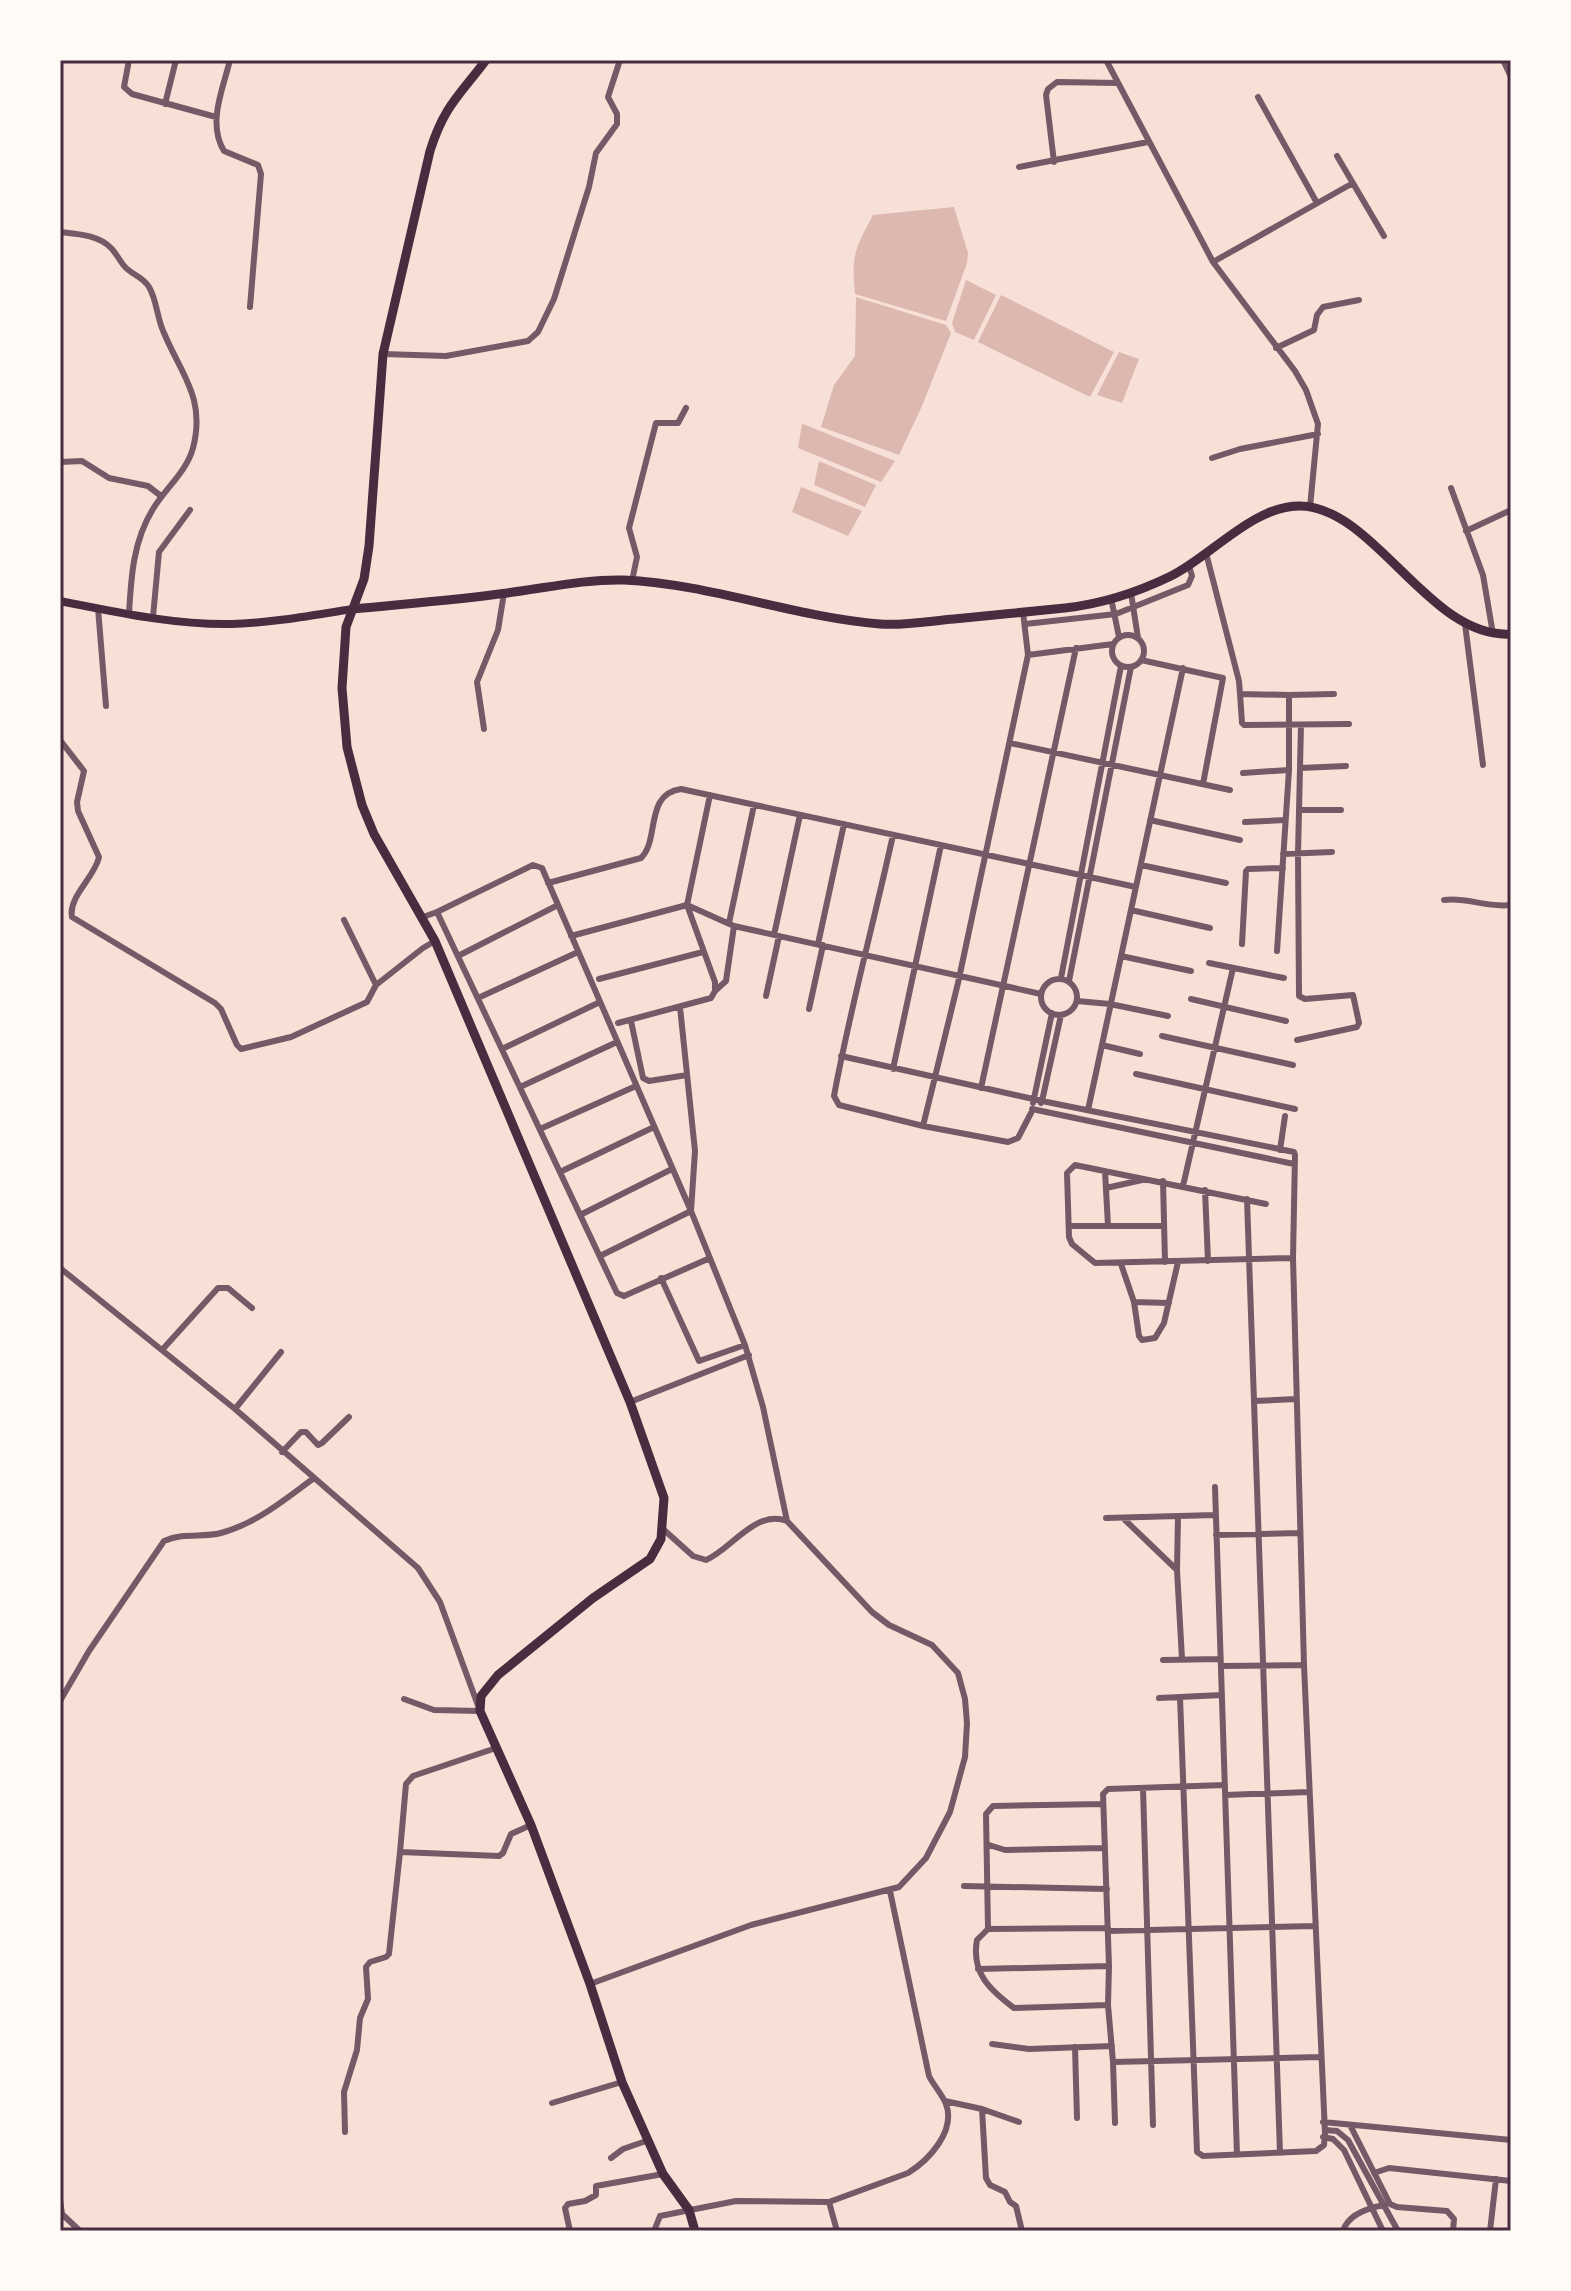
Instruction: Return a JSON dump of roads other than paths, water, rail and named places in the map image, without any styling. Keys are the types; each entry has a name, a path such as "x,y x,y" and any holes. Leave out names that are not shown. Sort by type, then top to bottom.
{"main road":[{"path":"486,60 448,107 437,127 383,354 369,546 364,579 346,627 342,688 349,759 362,805 374,834 435,941 630,1402 662,1489 663,1529 650,1559 593,1598 498,1675 481,1696 480,1711 531,1825 590,1984 622,2082 663,2174 689,2210 695,2231"},
{"path":"60,601 129,614 214,624 582,582 632,581 881,624 1069,608 1131,593 1172,576 1266,515 1290,507 1310,507 1339,519 1355,530 1419,588 1465,624 1493,634 1511,634"}],"street":[{"path":"129,60 123,81 127,91 216,117"},
{"path":"165,104 176,60"},
{"path":"230,60 216,117 217,136 224,151 254,162 261,168 250,307"},
{"path":"383,354 446,356 528,341 535,337 554,299 589,187 596,153 617,124 617,114 608,97 620,60"},
{"path":"1106,60 1213,262 1306,390 1314,407 1318,434 1310,507"},
{"path":"1503,60 1511,77"},
{"path":"1054,162 1046,95 1048,89 1057,82 1118,83"},
{"path":"1258,97 1317,203"},
{"path":"1019,167 1148,142"},
{"path":"1337,156 1384,236"},
{"path":"1213,262 1353,183"},
{"path":"60,232 93,237 105,243 114,250 123,265 144,280 151,290 163,331 189,381 195,405 193,449 180,473 151,511 140,538 131,569 129,614"},
{"path":"1276,348 1314,330 1318,311 1323,307 1359,300"},
{"path":"632,581 637,557 629,528 656,423 678,423 686,408"},
{"path":"1212,458 1240,449 1318,434"},
{"path":"60,462 82,461 109,478 148,486 161,496"},
{"path":"1451,488 1483,575 1493,634"},
{"path":"153,617 159,552 190,510"},
{"path":"1466,531 1511,510"},
{"path":"1206,553 1239,681 1242,723 1290,726 1349,724"},
{"path":"1025,624 1116,614 1135,608 1188,585 1192,576 1189,566"},
{"path":"484,729 477,682 498,630 504,593"},
{"path":"1131,593 1138,638 1144,649 1141,660 1131,667 1121,666 1112,656 1113,644 1119,637 1128,634 1138,638"},
{"path":"1111,598 1119,637"},
{"path":"98,608 106,706"},
{"path":"923,1126 960,975 1028,655 1023,612"},
{"path":"1465,624 1483,765"},
{"path":"1028,655 1113,644"},
{"path":"981,1088 1076,648"},
{"path":"1141,660 1223,678 1203,784"},
{"path":"1061,978 1121,666"},
{"path":"1069,981 1131,667"},
{"path":"1088,1110 1183,668"},
{"path":"1240,694 1334,694"},
{"path":"1277,951 1289,770 1289,695"},
{"path":"1297,1040 1357,1027 1359,1023 1353,995 1305,999 1299,996 1301,725"},
{"path":"60,740 84,771 78,811 99,857 72,906 72,917 215,1003 221,1009 237,1045 247,1049 291,1037 367,1002 376,985 435,941"},
{"path":"1010,743 1230,790"},
{"path":"1300,768 1346,766"},
{"path":"1243,773 1289,770"},
{"path":"548,883 641,858 647,850 654,812 670,792 681,789 1136,887"},
{"path":"710,795 687,905 715,982 715,991"},
{"path":"618,1023 711,998 723,985 728,975 731,924 754,805"},
{"path":"1299,810 1341,810"},
{"path":"766,996 800,815"},
{"path":"1150,820 1240,840"},
{"path":"1245,822 1285,820"},
{"path":"809,1009 844,824"},
{"path":"893,835 841,1056 834,1096 839,1105 923,1126 1008,1142 1018,1138 1042,1101 1061,1015"},
{"path":"893,1069 941,845"},
{"path":"1283,854 1332,852"},
{"path":"423,917 533,865 542,868 691,1211 749,1355 787,1521 872,1612 889,1625 932,1645 952,1664 958,1673 965,1699 965,1757 950,1812 926,1858 906,1881 890,1891 751,1925 590,1984"},
{"path":"1141,865 1226,883"},
{"path":"1242,944 1246,871 1283,868"},
{"path":"1444,900 1456,899 1492,907 1511,905"},
{"path":"458,956 558,905"},
{"path":"571,936 687,905 731,924 1041,994"},
{"path":"1131,910 1210,928"},
{"path":"437,912 620,1295 624,1296 710,1258"},
{"path":"344,920 376,985"},
{"path":"478,998 578,952"},
{"path":"599,979 703,952"},
{"path":"1121,956 1191,971"},
{"path":"1209,963 1284,978"},
{"path":"1183,1186 1233,968"},
{"path":"1061,978 1075,987 1077,1001 1074,1008 1061,1015 1046,1009 1041,994 1048,982 1061,978"},
{"path":"1191,999 1286,1021"},
{"path":"1077,1001 1110,1004 1168,1016"},
{"path":"502,1049 600,1002"},
{"path":"680,1007 695,1151 691,1211"},
{"path":"1034,1111 1033,1099 1052,1013"},
{"path":"631,1021 643,1078 649,1081 687,1075"},
{"path":"1162,1036 1293,1065"},
{"path":"520,1087 617,1042"},
{"path":"1102,1045 1140,1054"},
{"path":"841,1056 1294,1153 1293,1258 1304,1665 1324,2130 1324,2145 1316,2151 1203,2156 1197,2152 1180,1697"},
{"path":"1136,1074 1295,1109"},
{"path":"540,1129 636,1086"},
{"path":"1034,1111 1294,1164"},
{"path":"1280,1150 1285,1116"},
{"path":"560,1172 654,1127"},
{"path":"1266,1204 1075,1165 1069,1169 1072,1244 1095,1263 1293,1258"},
{"path":"580,1215 672,1169"},
{"path":"1105,1171 1108,1226"},
{"path":"1106,1188 1148,1179"},
{"path":"1163,1181 1165,1262"},
{"path":"1205,1190 1208,1261"},
{"path":"1247,1199 1280,2153"},
{"path":"600,1256 691,1211"},
{"path":"1069,1226 1164,1226"},
{"path":"1121,1264 1134,1302 1139,1336 1146,1341 1155,1338 1160,1330 1178,1262"},
{"path":"60,1268 235,1409 418,1568 440,1602 480,1711 434,1710 404,1699"},
{"path":"661,1278 699,1361 745,1345"},
{"path":"162,1350 218,1288 228,1288 252,1308"},
{"path":"1134,1302 1169,1303"},
{"path":"235,1409 281,1352"},
{"path":"630,1402 749,1355"},
{"path":"1254,1401 1296,1399"},
{"path":"282,1452 301,1432 306,1432 318,1445 322,1443 349,1417"},
{"path":"60,1701 89,1651 164,1541 189,1534 217,1534 236,1528 262,1516 314,1478"},
{"path":"1215,1487 1237,2155"},
{"path":"1106,1518 1125,1520 1215,1515"},
{"path":"1178,1516 1177,1570 1182,1659"},
{"path":"663,1529 697,1559 706,1560 725,1550 755,1525 777,1519 787,1521"},
{"path":"1125,1520 1177,1570"},
{"path":"1216,1535 1300,1533"},
{"path":"1163,1660 1304,1665"},
{"path":"1159,1698 1222,1695"},
{"path":"345,2132 343,2102 357,2050 360,2018 368,1999 366,1967 389,1954 406,1784 413,1776 496,1748"},
{"path":"1115,2123 1103,1848 1102,1804 1105,1791 1225,1785"},
{"path":"1143,1788 1153,2125"},
{"path":"1225,1795 1309,1792"},
{"path":"1102,1804 993,1806 986,1814 989,1845 988,1929 977,1940 978,1969 994,1994 1014,2008 1108,2005"},
{"path":"400,1852 499,1856 511,1834 531,1825"},
{"path":"989,1845 1005,1850 1103,1848"},
{"path":"964,1886 989,1889 1107,1889"},
{"path":"654,2231 660,2216 689,2210 756,2199 829,2202 908,2173 919,2166 946,2130 945,2101 929,2076 890,1891"},
{"path":"988,1929 1188,1931 1315,1926"},
{"path":"978,1969 1109,1966"},
{"path":"992,2044 1019,2049 1112,2046"},
{"path":"1075,2047 1077,2118"},
{"path":"1113,2062 1320,2057"},
{"path":"552,2103 622,2082"},
{"path":"945,2101 982,2109 1019,2122"},
{"path":"982,2109 986,2178 990,2185 1005,2192 1016,2206 1022,2231"},
{"path":"1324,2130 1350,2125 1511,2140"},
{"path":"1350,2125 1398,2231"},
{"path":"1324,2130 1337,2131 1348,2140 1386,2203"},
{"path":"1324,2130 1344,2150 1383,2231"},
{"path":"611,2158 623,2149 649,2140"},
{"path":"1374,2173 1389,2168 1511,2181"},
{"path":"570,2231 565,2208 568,2204 596,2195 596,2186 663,2174"},
{"path":"1490,2231 1496,2179"},
{"path":"60,2200 62,2214 80,2231"},
{"path":"829,2202 837,2231"},
{"path":"1343,2231 1346,2222 1371,2207 1386,2203 1397,2207 1447,2211 1454,2219 1453,2231"}]}
